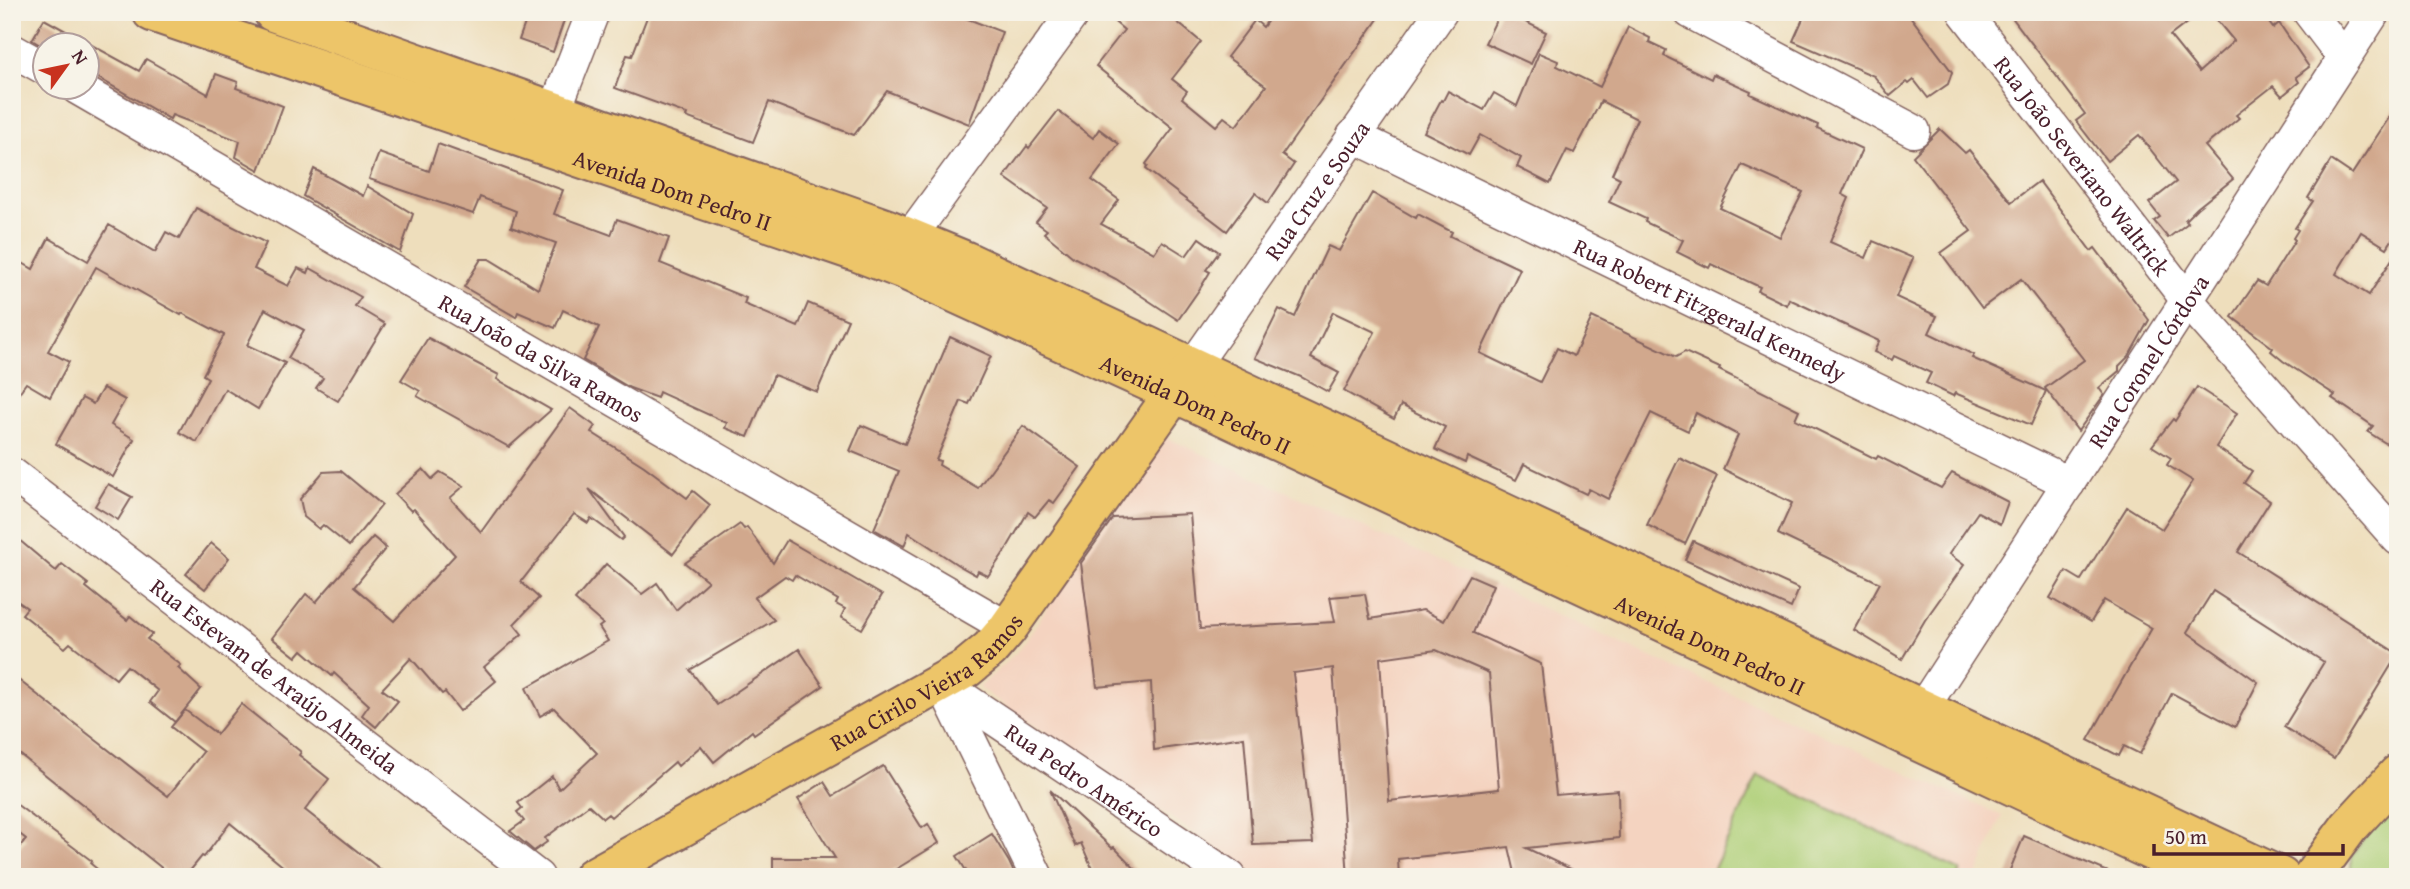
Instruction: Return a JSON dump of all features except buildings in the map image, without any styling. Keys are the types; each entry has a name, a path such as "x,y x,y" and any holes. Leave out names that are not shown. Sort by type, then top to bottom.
{"main road":[{"name":"Avenida Dom Pedro II","path":"152,12 867,256 1183,379 1922,709 2281,877"},
{"name":"Avenida Dom Pedro II","path":"282,14 910,237 1183,379 2207,877"},
{"name":"Rua Cirilo Vieira Ramos","path":"593,877 967,668 990,649 1008,628 1183,379"},
{"path":"2312,877 2349,827 2398,774"}],"street":[{"path":"554,112 593,12"},
{"path":"910,237 1074,12"},
{"name":"Rua Cruz e Souza","path":"1183,379 1441,12"},
{"path":"1690,12 1914,131"},
{"name":"Rua João Severiano Waltrick","path":"1964,12 2187,300 2395,528"},
{"path":"2309,12 2344,58"},
{"name":"Rua Coronel Córdova","path":"1922,709 2374,12"},
{"path":"12,50 32,61"},
{"name":"Rua João da Silva Ramos","path":"101,102 1008,628"},
{"name":"Rua Robert Fitzgerald Kennedy","path":"1353,136 2068,482"},
{"name":"Rua Estevam de Araújo Almeida","path":"12,474 538,877"},
{"path":"941,682 1037,877"},
{"name":"Rua Pedro Américo","path":"941,682 1230,877"}],"shaded area":[{"path":"1163,436 2002,816 1976,877 1259,877 979,688 1019,650"}],"green space":[{"path":"1758,775 1961,871 1958,877 1710,877"},
{"path":"2398,795 2398,877 2351,877 2351,856"}]}
